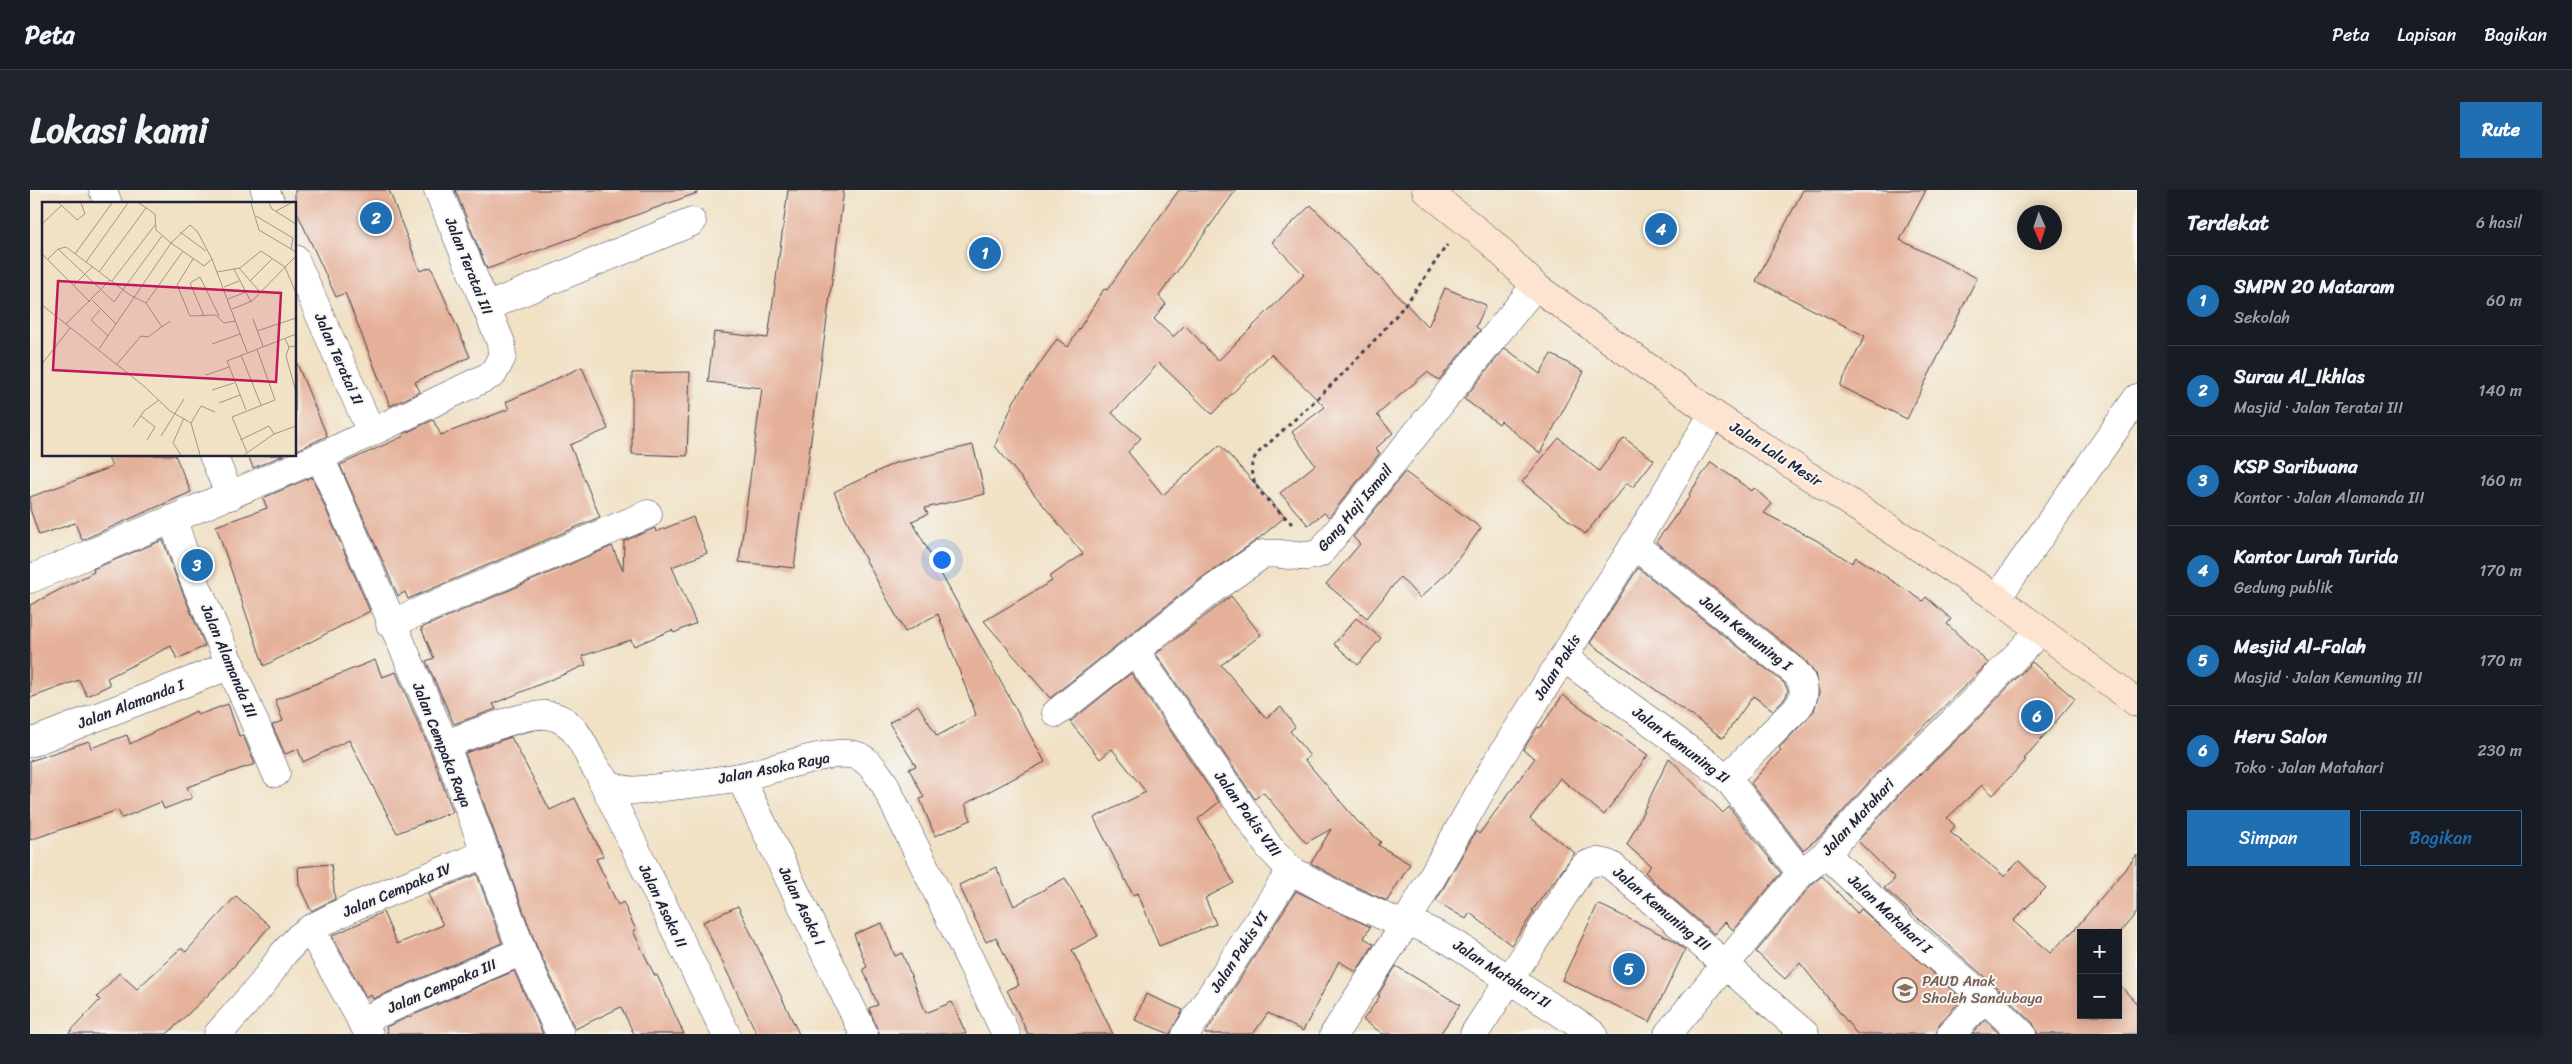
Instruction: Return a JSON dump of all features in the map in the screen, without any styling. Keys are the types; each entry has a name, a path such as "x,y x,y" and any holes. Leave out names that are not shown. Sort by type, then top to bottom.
{"street":[{"path":"102,190 107,202"},
{"path":"265,190 270,202"},
{"name":"Jalan Teratai III","path":"372,432 489,376 501,362 501,342 438,190"},
{"name":"Jalan Lalu Mesir","path":"1426,190 1463,222 1491,242 1535,286 1713,414 1997,598 2137,703"},
{"path":"486,307 692,222"},
{"name":"Jalan Teratai II","path":"296,261 372,432"},
{"name":"Gang Haji Ismail","path":"1056,713 1221,583 1263,554 1272,553 1306,558 1320,553 1535,286"},
{"path":"1997,598 2137,398"},
{"name":"Jalan Pakis","path":"1334,1034 1406,923 1496,764 1634,545 1713,414"},
{"path":"30,579 320,458 372,432"},
{"path":"213,456 230,496"},
{"name":"Jalan Cempaka Raya","path":"320,458 390,624 445,744 522,951 560,1034"},
{"path":"390,624 648,514"},
{"name":"Jalan Alamanda III","path":"173,520 189,568 276,773"},
{"name":"Jalan Kemuning I","path":"1634,545 1795,672 1802,683 1804,695 1798,707 1727,778"},
{"name":"Jalan Matahari","path":"1668,1034 1801,873 1826,854 1887,785 1956,718 2040,631"},
{"name":"Jalan Pakis VIII","path":"1135,651 1270,847 1291,870 1356,904 1399,923 1406,923"},
{"name":"Jalan Kemuning II","path":"1563,657 1727,778 1801,873"},
{"name":"Jalan Alamanda I","path":"30,743 231,665"},
{"path":"445,744 529,717 552,716 566,723 578,734 601,778"},
{"name":"Jalan Asoka Raya","path":"601,778 611,786 630,791 740,777 825,756 854,755 867,761 884,783 1006,1034"},
{"name":"Jalan Asoka I","path":"740,777 864,1034"},
{"name":"Jalan Asoka II","path":"601,778 726,1034"},
{"name":"Jalan Cempaka IV","path":"226,1031 283,954 299,937 310,929 357,905 485,854"},
{"name":"Jalan Matahari I","path":"1826,854 1902,927 1985,998 2022,1034"},
{"name":"Jalan Kemuning III","path":"1474,1034 1581,869 1594,862 1606,863 1612,866 1805,1034"},
{"name":"Jalan Pakis VI","path":"1186,1034 1291,870"},
{"name":"Jalan Matahari II","path":"1406,923 1436,933 1593,1034"},
{"path":"310,929 365,1027"},
{"name":"Jalan Cempaka III","path":"365,1027 522,951"},
{"path":"1951,1034 1985,998"}],"path":[{"path":"1320,553 1252,482 1250,470 1252,463 1258,453 1312,404 1356,359 1410,299 1463,222"}],"building":[{"path":"295,190 389,190 420,271 431,267 470,357 415,382 420,392 390,406 345,293 336,297 296,210"},
{"path":"455,190 697,190 697,193 487,269"},
{"path":"788,190 844,190 794,568 739,562 762,388 708,382 714,332 768,338"},
{"path":"1179,190 1236,190 1159,296 1166,304 1154,319 1173,337 1185,325 1218,361 1304,275 1272,242 1311,205 1428,327 1445,288 1486,305 1476,327 1480,330 1439,380 1427,372 1377,415 1393,433 1375,449 1380,453 1329,517 1324,513 1308,525 1280,493 1315,465 1292,432 1325,407 1271,354 1212,414 1159,363 1112,413 1141,438 1128,452 1163,495 1220,445 1285,517 1257,540 1203,577 1050,698 984,621 1052,581 1049,577 1083,554 995,446 1014,401 1057,339 1068,347 1104,289 1107,290"},
{"path":"1803,190 1926,190 1900,240 1977,278 1907,419 1840,386 1865,336 1756,281"},
{"path":"1505,348 1540,374 1551,354 1584,372 1540,453 1501,421 1499,424 1464,399"},
{"path":"296,361 327,436 296,451"},
{"path":"582,367 608,429 570,445 600,517 408,599 405,592 398,596 340,465 404,436 403,434 433,420 441,435 509,409 506,402"},
{"path":"690,372 687,456 632,454 632,373"},
{"path":"1559,438 1599,471 1624,438 1654,460 1633,487 1627,483 1585,534 1522,482"},
{"path":"973,445 985,494 925,508 928,514 912,521 1045,762 965,804 971,820 935,836 920,799 924,797 909,769 916,766 889,723 918,705 937,736 976,715 938,614 905,632 862,553 834,492 895,463"},
{"path":"107,456 175,456 191,492 82,540 75,523 39,535 30,509 30,497 112,467"},
{"path":"248,456 282,456 253,468"},
{"path":"1711,462 1752,491 1754,488 1772,504 1764,513 1816,540 1852,563 1856,557 1923,601 1926,597 1951,619 1947,624 1988,663 1876,774 1822,835 1803,850 1751,783 1781,750 1779,748 1814,711 1819,693 1815,674 1805,660 1656,542 1690,496 1689,494"},
{"path":"1405,472 1481,528 1450,570 1420,598 1400,577 1367,618 1326,584 1360,544 1353,537"},
{"path":"312,477 370,611 264,666 216,526 267,508 263,498"},
{"path":"693,517 707,553 672,567 696,623 674,633 672,630 634,646 631,640 582,656 586,665 493,704 496,709 454,724 426,661 434,658 421,628 612,546 623,571 624,541 655,528 656,532"},
{"path":"163,540 205,646 177,659 171,646 107,678 110,685 87,696 79,680 30,698 30,605 94,572 93,569"},
{"path":"1638,568 1784,683 1788,690 1786,697 1773,710 1753,696 1723,738 1590,643"},
{"path":"1231,596 1261,635 1221,665 1266,718 1281,707 1295,727 1290,731 1310,756 1305,760 1358,822 1381,842 1378,845 1410,864 1387,901 1341,880 1311,863 1331,829 1306,843 1263,792 1255,799 1156,654"},
{"path":"1356,618 1381,638 1358,665 1334,644"},
{"path":"375,660 382,677 396,672 430,750 453,812 397,833 349,740 303,762 298,749 285,754 272,725 283,721 275,700"},
{"path":"2032,662 2075,699 2024,759 2026,760 1993,795 1982,785 1947,818 1955,826 1950,832 2004,876 2019,861 2046,888 2013,921 2050,953 2075,929 2137,855 2137,912 2122,930 2077,929 2077,1019 2122,1019 2122,987 2137,1004 2137,1034 2037,1034 2033,1023 1996,987 1884,888 1894,880 1894,877 1858,841 1898,796 1968,729"},
{"path":"1131,673 1219,802 1198,819 1234,883 1205,898 1216,924 1159,946 1138,893 1133,895 1094,818 1146,792 1112,749 1100,759 1070,722"},
{"path":"1563,695 1648,755 1604,815 1560,778 1530,819 1575,853 1532,911 1534,912 1511,945 1470,913 1466,919 1436,901 1476,831 1479,834 1535,758 1523,750"},
{"path":"228,704 239,736 243,735 255,764 187,787 192,798 164,809 161,802 122,818 118,810 30,840 30,761 89,741 91,748 127,735 130,744 196,711 198,715"},
{"path":"511,737 550,810 575,798 603,856 596,859 618,905 623,902 636,930 633,931 655,976 657,975 684,1034 634,1034 621,1007 575,1029 536,945 465,753"},
{"path":"1669,758 1723,813 1729,807 1781,873 1733,930 1725,922 1714,934 1655,883 1645,872 1651,866 1627,845"},
{"path":"331,864 335,899 311,911 299,885 298,867"},
{"path":"996,867 1014,906 1065,878 1098,936 1072,950 1113,1034 1028,1034 1007,990 1019,985 996,937 986,942 959,885"},
{"path":"477,874 502,943 373,999 371,995 366,997 332,936 383,912 397,944 443,925 428,894"},
{"path":"1822,876 1857,913 1861,909 1962,999 1940,1023 1936,1034 1857,1034 1800,963 1785,979 1756,952 1812,884"},
{"path":"1296,891 1370,927 1364,938 1374,944 1356,972 1339,961 1303,1031 1268,1013 1253,1034 1205,1034"},
{"path":"236,896 270,926 209,994 167,1034 68,1034 100,1000 97,997 119,973 137,989 181,948 186,952"},
{"path":"1598,904 1673,940 1685,950 1650,1022 1562,980"},
{"path":"738,906 799,1034 757,1034 703,922"},
{"path":"882,923 895,956 902,953 926,1013 952,1002 966,1034 879,1034 869,1008 878,1005 863,969 867,967 854,934"},
{"path":"1396,966 1460,1005 1440,1034 1383,1034 1363,1020 1380,996 1378,995"},
{"path":"514,971 543,1034 388,1034 386,1027"},
{"path":"1146,994 1183,1010 1170,1034 1135,1020"},
{"path":"1985,1020 2000,1034 1972,1034"}],"place":[{"name":"Surau Al_Ikhlas","path":"376,218"},
{"name":"Kantor Lurah Turida","path":"1661,229"},
{"name":"SMPN 20 Mataram","path":"985,253"},
{"name":"KSP Saribuana","path":"197,565"},
{"name":"Heru Salon","path":"2037,716"},
{"name":"Mesjid Al-Falah","path":"1629,969"},
{"name":"PAUD Anak Sholeh Sandubaya","path":"1905,990"}]}
